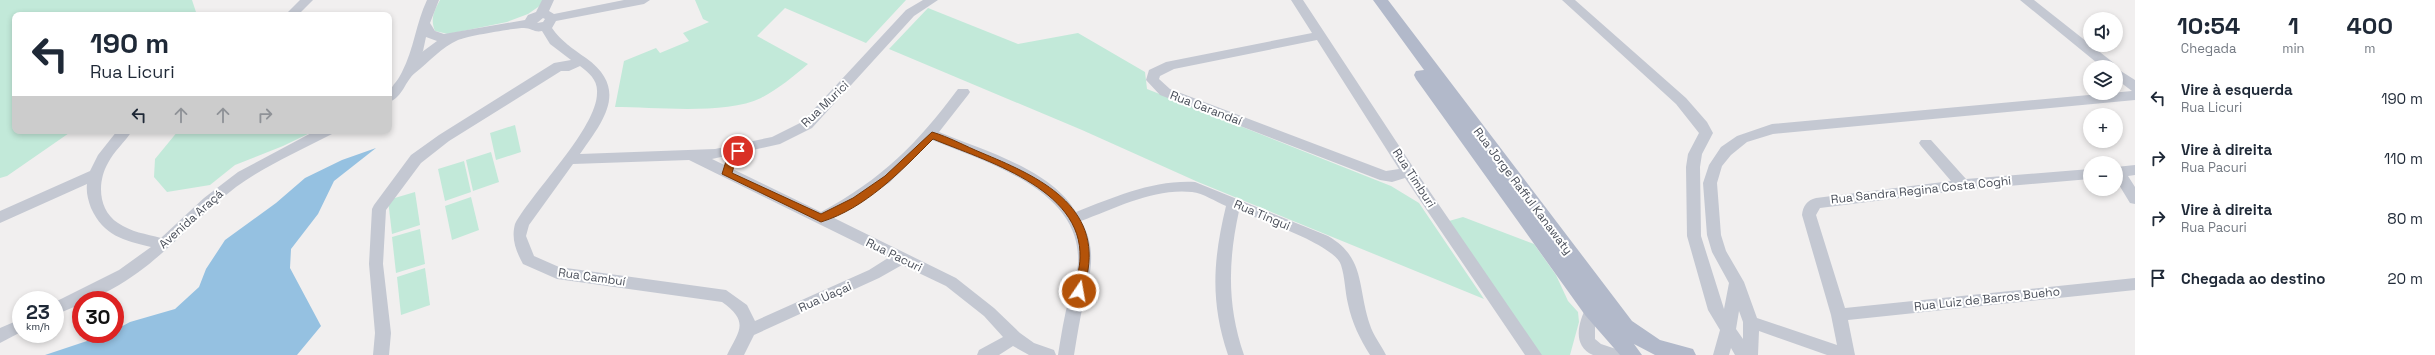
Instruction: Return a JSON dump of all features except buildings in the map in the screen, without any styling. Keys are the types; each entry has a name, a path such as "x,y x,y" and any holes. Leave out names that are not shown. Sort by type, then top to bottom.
{"main road":[{"name":"Rua Jorge Rafful Kanawaty","path":"1368,0 1571,269 1625,327 1641,340 1658,349 1686,355"},
{"name":"Rua Jorge Rafful Kanawaty","path":"1380,0 1571,269 1592,310 1632,355"}],"street":[{"path":"294,12 307,0"},
{"path":"410,72 423,21 433,0"},
{"path":"546,19 548,0"},
{"path":"417,46 420,50 433,43 457,37 529,23 532,18 546,19 644,0"},
{"name":"Rua Murici","path":"570,159 691,156 738,151 775,141 807,125 910,13 932,0"},
{"name":"Rua Timburi","path":"1297,0 1408,171 1534,355"},
{"path":"1568,0 1681,101 1702,125 1706,133 1704,140 1695,154 1693,167 1694,236 1716,310 1744,355"},
{"path":"2026,0 2101,60"},
{"name":"Rua Cambuí","path":"546,19 554,41 595,71 602,82 604,93 601,109 590,131 522,224 520,236 528,260 557,273 726,296 738,304 747,317 748,331"},
{"path":"423,21 433,43"},
{"name":"Rua Carandaí","path":"1320,35 1171,65 1154,73 1152,80 1165,92 1385,176 1392,177 1408,171"},
{"path":"392,94 404,83 410,72 433,43"},
{"path":"381,355 383,333 376,264 379,209 416,159 444,138 559,66 569,67 575,57"},
{"path":"2123,78 2135,87"},
{"path":"821,218 856,201 888,178 932,135 963,92"},
{"path":"1750,355 1751,322 1736,282 1719,252 1714,235 1710,183 1716,165 1726,151 1742,139 1772,129 2135,95"},
{"path":"48,194 101,158 122,134"},
{"name":"Avenida Araçá","path":"64,304 127,273 163,244 198,210 233,182 263,164 322,134"},
{"path":"932,135 1033,180 1045,187 1061,201 1074,218 1082,238 1085,257 1066,355"},
{"path":"1926,143 1963,185"},
{"path":"727,174 732,158 738,151"},
{"name":"Rua Pacuri","path":"691,156 821,218 899,259 951,282 972,297 1014,338 1028,348 1048,355"},
{"path":"101,158 94,176 95,202 108,224 131,236 163,244"},
{"path":"2123,171 2135,170"},
{"name":"Rua Sandra Regina Costa Coghi","path":"1847,355 1840,315 1809,216 1810,209 1816,203 1827,200 1963,185 2083,175"},
{"path":"0,217 48,194 94,176"},
{"path":"2123,181 2135,199"},
{"name":"Rua Tingui","path":"1074,218 1164,187 1180,185 1195,187 1323,240 1338,250 1348,262 1356,306 1363,329 1378,355"},
{"path":"1234,204 1223,245 1221,287 1226,331 1236,355"},
{"name":"Rua Uaçai","path":"748,331 874,274 899,259"},
{"path":"1721,355 1728,331 1736,282"},
{"name":"Rua Luiz de Barros Bueho","path":"1840,315 2135,284"},
{"path":"1592,310 1584,332 1596,352"},
{"path":"1751,322 1847,355"},
{"path":"0,336 12,330"},
{"path":"736,355 745,343 748,331"},
{"path":"985,355 1014,338"}],"green space":[{"path":"0,0 192,0 196,12 12,12 12,134 68,134 7,176 0,178"},
{"path":"440,0 543,0 541,5 528,14 507,22 448,34 435,31 433,23 433,15"},
{"path":"695,0 906,0 866,43 785,8 757,36 808,64 773,91 761,98 729,107 670,109 615,107 624,61 656,48 660,53 689,41 683,33 709,22 703,19"},
{"path":"928,8 1018,44 1078,33 1145,72 1147,89 1391,186 1419,203 1484,299 1198,182 1082,130 889,49"},
{"path":"515,125 521,152 496,160 490,133"},
{"path":"176,134 308,134 283,146 235,165 210,185 167,192 154,177 155,159"},
{"path":"491,152 499,182 473,191 466,160"},
{"path":"464,161 471,192 445,201 438,169"},
{"path":"415,192 420,225 392,234 388,200"},
{"path":"471,197 479,230 452,240 445,206"},
{"path":"1463,217 1534,244 1556,275 1568,301 1578,312 1579,322 1570,355 1539,355 1449,221"},
{"path":"420,229 425,264 396,273 392,237"},
{"path":"425,268 430,305 401,315 397,277"}],"water":[{"path":"376,148 334,181 318,214 291,249 290,268 321,326 297,355 45,355 81,343 124,343 124,325 130,322 175,309 199,287 206,269 225,240 276,203 305,178 342,160"}],"route":[{"path":"738,151 732,158 727,174 821,218 856,201 888,178 912,157 932,135 1020,172 1045,187 1061,201 1074,218 1082,238 1085,257 1079,291"}]}
